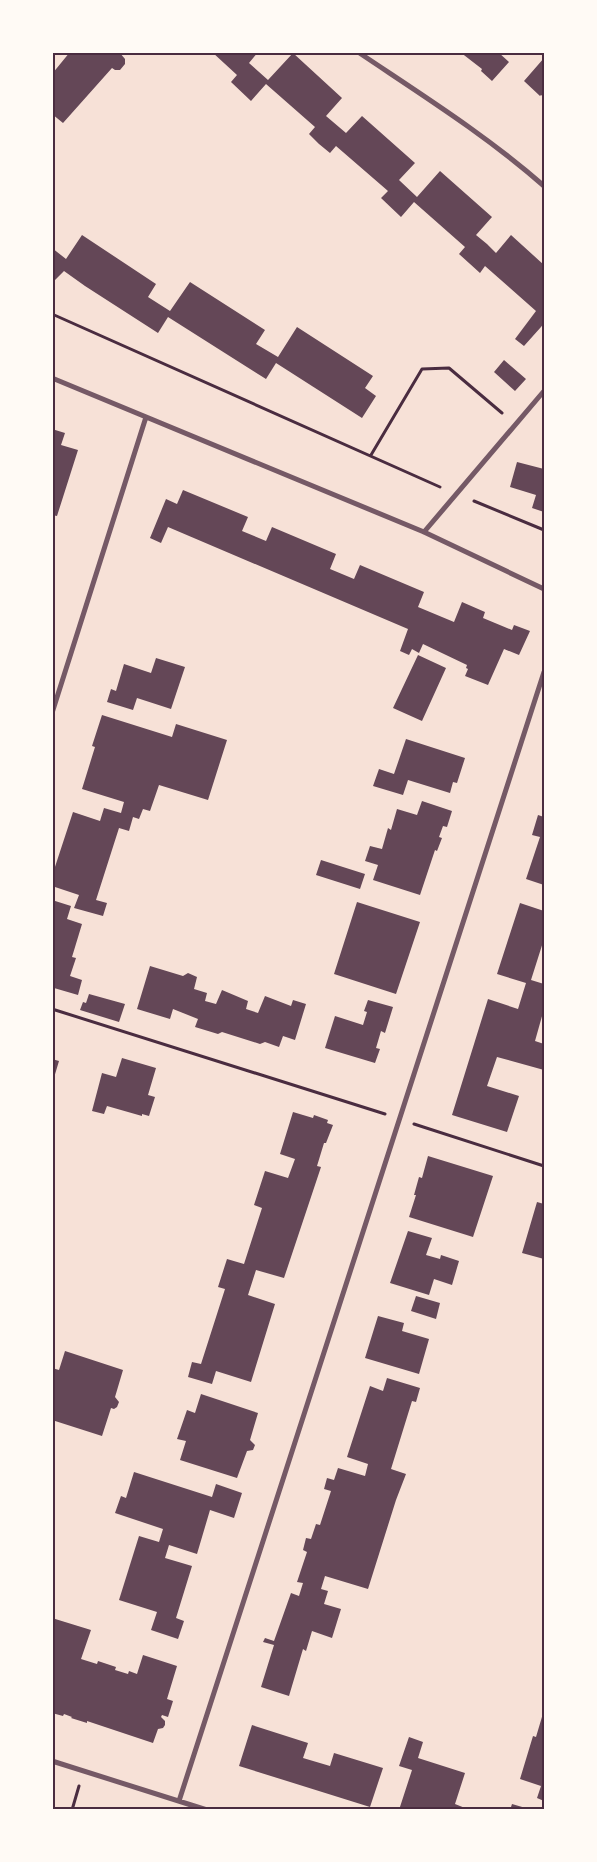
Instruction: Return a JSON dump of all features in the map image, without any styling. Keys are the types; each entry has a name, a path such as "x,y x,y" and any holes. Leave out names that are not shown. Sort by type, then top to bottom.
{"street":[{"path":"358,52 470,126 509,155 544,186"},
{"path":"52,378 424,532 544,589"},
{"path":"424,532 544,391"},
{"path":"52,713 146,417"},
{"path":"179,1801 544,672"},
{"path":"52,1761 207,1810"}],"path":[{"path":"52,314 457,494 544,530"},
{"path":"371,456 422,369 449,368 516,424"},
{"path":"52,1009 544,1166"},
{"path":"72,1810 84,1771"}],"building":[{"path":"70,52 120,53 125,59 125,64 120,70 112,68 63,123 52,114 52,74"},
{"path":"212,52 258,52 249,63 268,80 293,53 342,98 326,116 346,133 362,116 415,163 399,180 417,197 440,171 492,217 476,235 496,253 511,235 544,265 544,323 541,327 524,346 515,339 536,311 485,266 480,273 459,254 465,247 414,202 401,217 381,198 388,191 336,146 330,153 319,144 309,134 315,127 266,84 251,101 231,82 237,75"},
{"path":"460,52 498,52 509,62 492,81 481,71 482,69"},
{"path":"544,58 544,97 540,96 524,81"},
{"path":"82,235 156,284 148,297 170,311 190,282 265,330 256,344 278,357 297,327 373,376 365,388 376,396 362,418 276,363 266,379 168,317 158,333 64,271 52,283 52,248 66,259"},
{"path":"504,360 526,379 515,391 494,372"},
{"path":"52,429 65,433 61,445 78,450 57,516 52,515"},
{"path":"517,462 544,469 542,474 544,475 544,512 532,508 536,495 510,487"},
{"path":"183,490 248,517 242,531 266,541 272,527 336,554 330,569 354,579 360,565 424,592 418,607 454,622 462,602 485,612 483,618 512,630 514,625 530,631 519,655 504,649 488,685 465,676 468,669 466,668 467,665 423,644 419,653 412,649 409,655 400,651 408,629 168,527 161,543 150,538 166,499 177,504"},
{"path":"418,655 446,668 422,721 393,708"},
{"path":"156,658 185,667 171,709 137,698 133,710 107,702 111,689 116,691 124,664 151,673"},
{"path":"102,715 172,737 176,724 227,740 208,800 159,785 150,811 143,809 139,819 133,817 129,831 119,828 96,900 107,903 103,916 74,908 79,895 52,886 52,876 73,812 100,821 104,808 121,813 124,802 82,789 95,747 92,746"},
{"path":"406,739 465,758 457,783 453,782 450,793 408,780 403,795 373,786 379,769 394,774"},
{"path":"422,801 452,811 447,827 443,826 439,837 442,838 437,851 435,850 420,895 373,880 378,865 365,861 370,846 382,849 388,828 391,830 397,809 417,815"},
{"path":"538,815 544,817 544,885 526,879 540,837 532,835"},
{"path":"321,860 365,874 360,889 316,875"},
{"path":"52,900 71,906 67,919 82,924 72,957 76,958 70,976 82,980 78,995 54,988 52,992"},
{"path":"357,902 420,922 396,994 334,974"},
{"path":"520,903 544,911 544,939 531,980 544,984 544,1009 535,1041 544,1044 544,1070 497,1057 487,1086 519,1096 507,1132 452,1115 488,999 518,1009 526,983 497,974"},
{"path":"150,966 183,976 188,973 197,977 194,989 207,993 205,1001 216,1004 222,990 248,1001 246,1009 258,1013 265,996 291,1006 293,1000 306,1004 295,1040 283,1036 279,1047 265,1042 260,1044 222,1032 218,1034 195,1027 198,1019 173,1009 170,1019 137,1009"},
{"path":"89,994 125,1004 119,1022 80,1010 83,1002 86,1003"},
{"path":"368,1000 393,1007 385,1033 381,1031 376,1048 380,1049 375,1063 325,1048 335,1016 363,1025 367,1012 364,1011"},
{"path":"122,1058 156,1068 148,1095 155,1097 149,1116 142,1114 142,1116 107,1106 104,1114 92,1111 102,1073 116,1077"},
{"path":"52,1059 59,1061 53,1081 52,1081"},
{"path":"293,1112 313,1118 314,1115 328,1120 327,1123 333,1125 326,1143 324,1143 317,1166 321,1167 284,1278 256,1270 248,1295 275,1304 251,1382 216,1371 212,1384 188,1377 192,1362 201,1364 225,1289 218,1287 227,1259 244,1264 262,1208 254,1205 265,1171 288,1178 295,1159 280,1154"},
{"path":"428,1156 493,1176 473,1237 409,1217 419,1177 422,1178"},
{"path":"537,1202 544,1204 544,1259 522,1253"},
{"path":"408,1231 432,1238 426,1255 440,1259 441,1255 459,1261 452,1285 434,1279 429,1295 390,1283"},
{"path":"416,1296 440,1303 436,1319 411,1311"},
{"path":"378,1316 404,1323 402,1331 429,1339 419,1374 365,1358"},
{"path":"65,1351 123,1370 115,1397 119,1402 117,1407 111,1408 102,1436 52,1420 52,1368 59,1370"},
{"path":"387,1378 420,1388 416,1402 412,1401 391,1469 406,1474 368,1589 325,1576 321,1589 328,1591 324,1604 341,1609 332,1638 312,1631 306,1651 303,1649 289,1696 261,1687 274,1645 263,1642 265,1638 274,1641 291,1593 299,1596 303,1583 297,1582 307,1552 303,1550 306,1538 311,1539 316,1524 320,1525 331,1491 324,1489 327,1478 334,1480 338,1468 365,1476 368,1464 347,1457 370,1386 383,1391"},
{"path":"201,1394 258,1413 250,1440 255,1445 253,1450 247,1451 237,1478 180,1460 186,1441 177,1439 187,1410 195,1413"},
{"path":"134,1472 212,1497 216,1484 242,1493 234,1518 210,1510 197,1554 169,1545 165,1558 192,1566 176,1618 184,1621 178,1639 151,1630 157,1612 119,1600 139,1536 159,1542 163,1529 115,1513 121,1496 126,1498"},
{"path":"52,1618 91,1630 81,1659 97,1664 98,1661 116,1667 115,1670 128,1674 129,1671 137,1674 143,1655 177,1666 167,1699 173,1701 168,1717 162,1715 161,1717 165,1721 165,1725 163,1728 158,1729 153,1743 87,1721 87,1723 71,1718 64,1714 63,1716 52,1713"},
{"path":"544,1710 544,1801 537,1798 541,1786 520,1779 533,1736 536,1737"},
{"path":"252,1725 308,1743 303,1758 330,1766 334,1753 383,1768 370,1807 239,1766"},
{"path":"409,1737 423,1742 418,1758 465,1773 455,1804 470,1810 399,1810 412,1770 399,1766"},
{"path":"512,1804 529,1809 529,1810 510,1810"}]}
